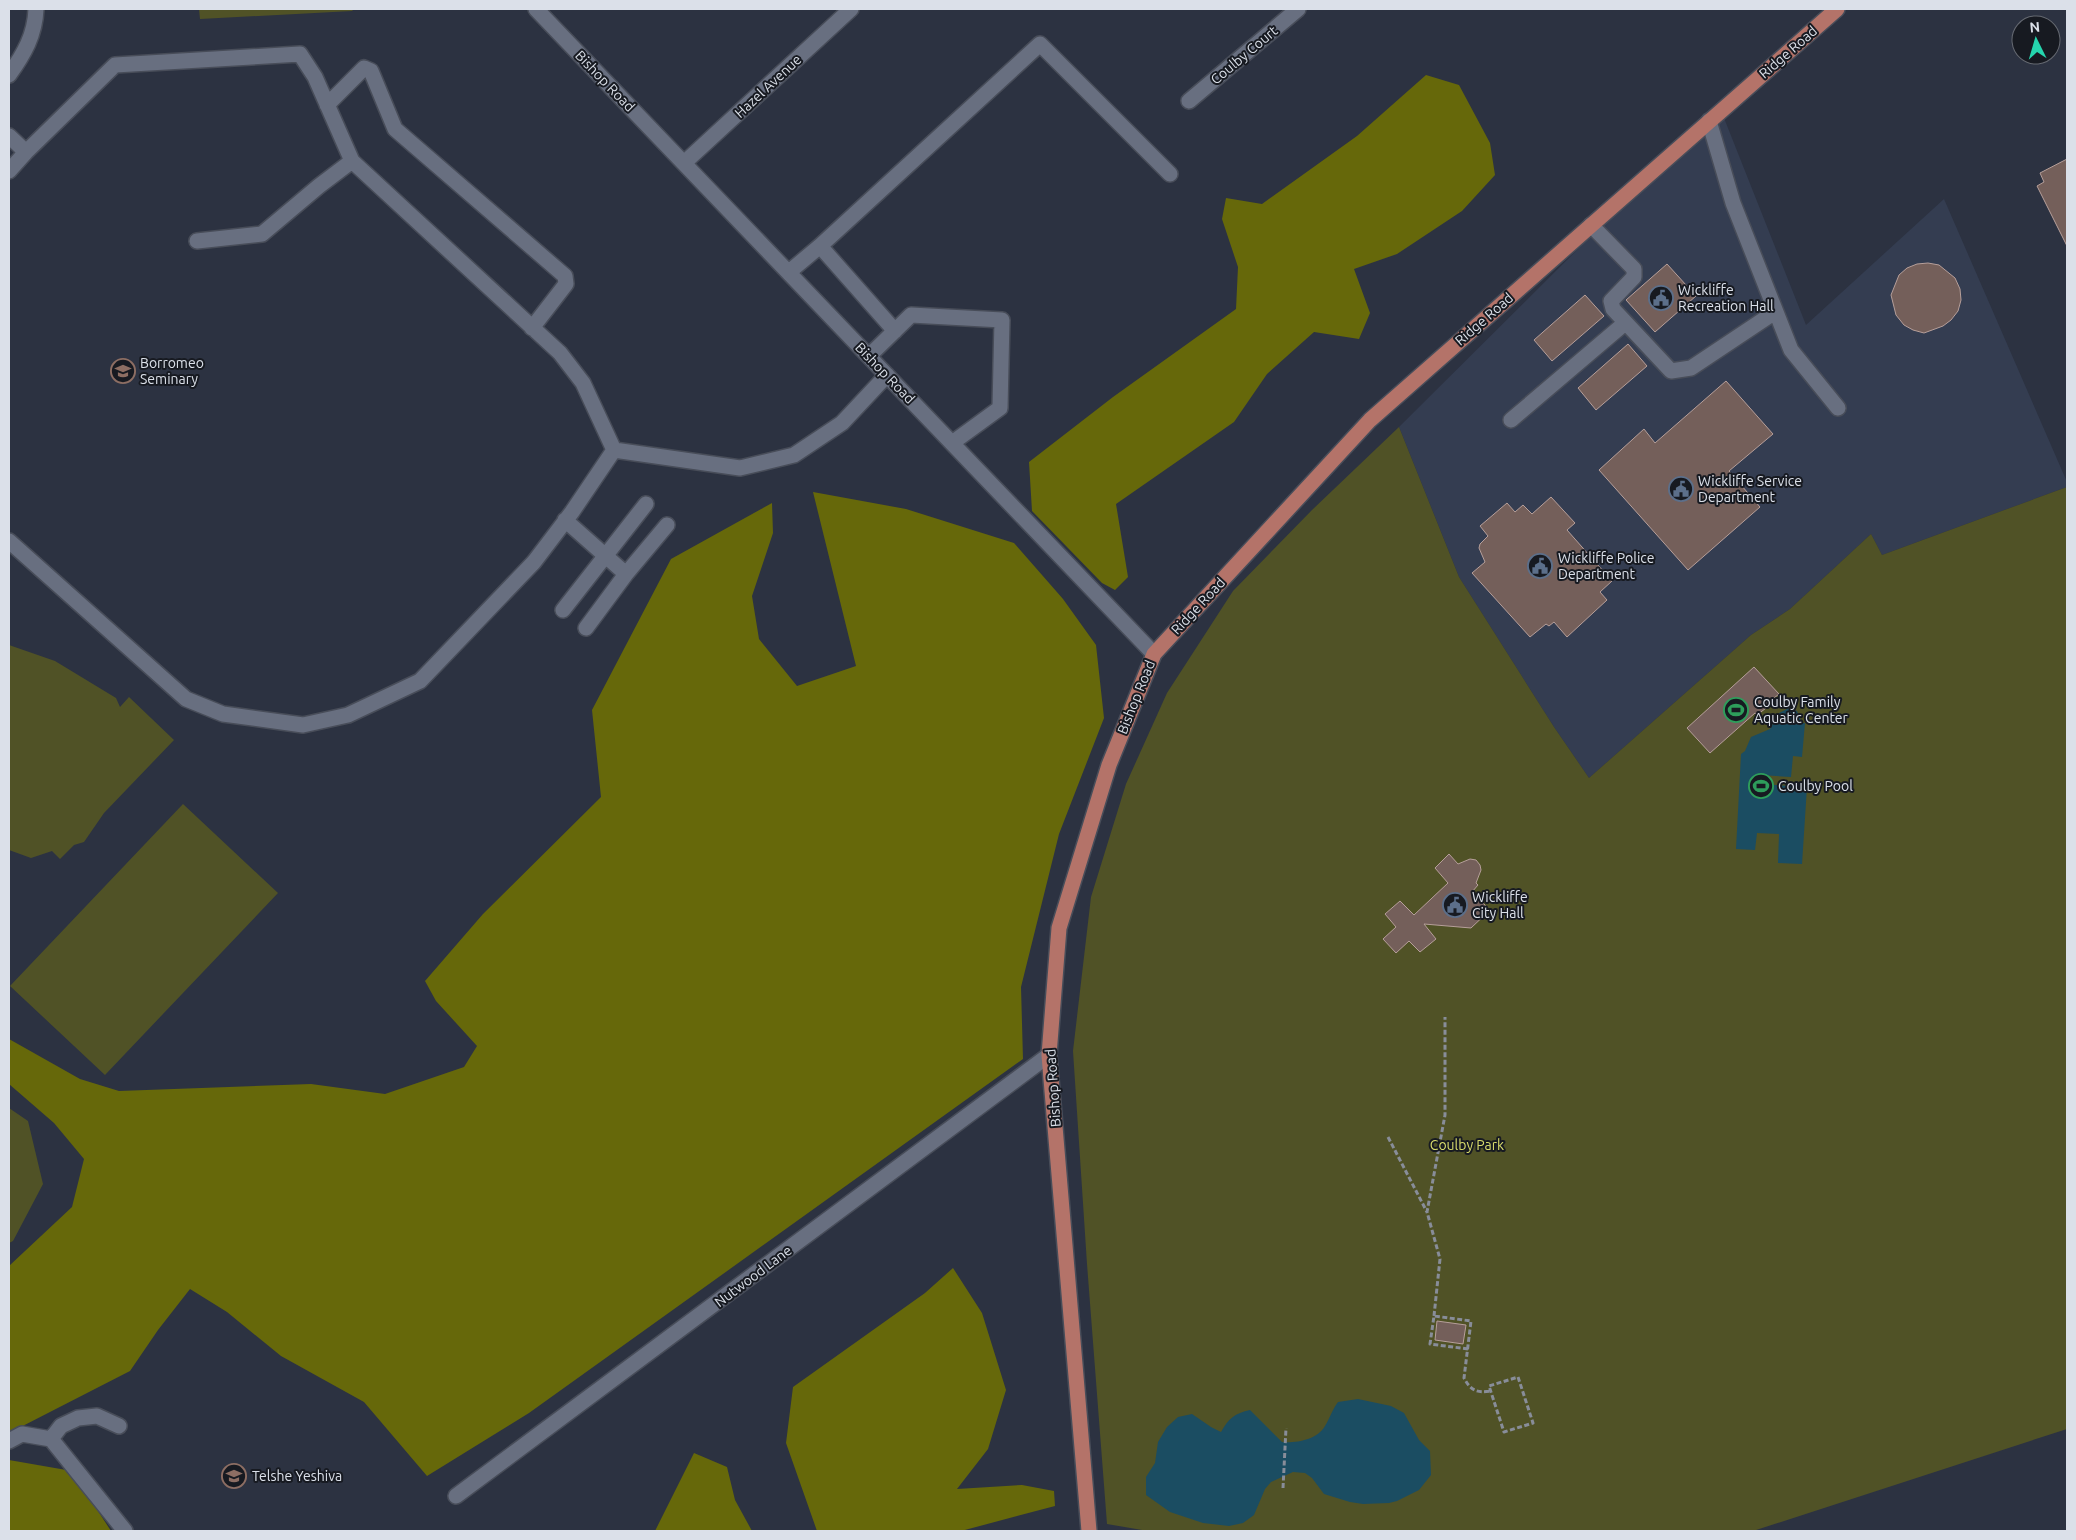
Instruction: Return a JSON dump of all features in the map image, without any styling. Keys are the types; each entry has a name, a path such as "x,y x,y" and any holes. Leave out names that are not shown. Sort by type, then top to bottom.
{"main road":[{"name":"Ridge Road","path":"1154,654 1370,420 1836,9"},
{"name":"Bishop Road","path":"1089,1531 1049,1055 1059,928 1109,765 1154,654"}],"street":[{"path":"9,75 24,54 35,24 36,9"},
{"name":"Bishop Road","path":"536,9 1154,654"},
{"name":"Hazel Avenue","path":"684,163 852,9"},
{"name":"Coulby Court","path":"1189,101 1298,9"},
{"path":"789,272 820,246 1040,44 1170,174"},
{"path":"9,171 115,64 300,54 315,77 352,161 560,353 582,383 614,450"},
{"path":"327,105 364,68 371,71 395,129 565,276 566,284 532,328"},
{"path":"1709,121 1733,202 1791,350 1838,408"},
{"path":"9,136 26,152"},
{"path":"197,240 262,234 352,161"},
{"path":"1591,225 1634,269 1634,277 1611,301 1613,309 1671,371 1692,368 1775,312"},
{"path":"820,246 894,331"},
{"path":"869,356 912,315 1002,320 1000,408 952,443"},
{"path":"1511,420 1625,322"},
{"path":"614,450 740,468 794,455 842,423 887,375"},
{"path":"9,541 186,699 223,714 303,725 348,715 420,681 534,562 614,450"},
{"path":"563,610 646,504"},
{"path":"565,520 626,574"},
{"path":"586,628 626,574 667,525"},
{"name":"Nutwood Lane","path":"456,1496 1049,1055"},
{"path":"51,1439 61,1426 78,1418 97,1416 119,1426"},
{"path":"9,1442 22,1434 51,1439 125,1531"}],"path":[{"path":"1427,1212 1445,1115 1446,1017"},
{"path":"1388,1137 1427,1212 1440,1259 1430,1344 1468,1349"},
{"path":"1434,1316 1471,1321 1464,1378 1468,1386 1480,1393 1491,1391"},
{"path":"1518,1377 1533,1423 1504,1432 1491,1391 1489,1386 1518,1377"},
{"path":"1283,1488 1286,1428"}],"shaded area":[{"path":"1426,75 1459,85 1490,143 1495,175 1462,211 1397,254 1354,269 1370,313 1359,339 1314,332 1267,374 1234,422 1116,504 1128,577 1115,590 1102,583 1032,511 1029,462 1113,397 1236,309 1238,267 1222,219 1226,198 1262,204 1357,136"},
{"path":"1724,118 1806,325 1944,199 2067,482 2067,487 1882,555 1871,534 1790,609 1751,635 1589,778 1554,727 1459,577 1399,427 1585,242"},
{"path":"813,492 906,509 1014,543 1063,599 1096,645 1104,718 1059,834 1021,987 1023,1059 529,1413 427,1476 364,1402 281,1356 227,1312 190,1289 158,1330 130,1371 9,1433 9,1266 72,1207 84,1159 54,1123 9,1084 9,1039 80,1079 119,1091 311,1084 385,1094 464,1067 477,1046 436,1001 425,981 483,914 601,797 592,710 671,559 772,503 773,533 752,596 759,639 797,686 856,666"},
{"name":"Coulby Pool","path":"1789,708 1797,711 1802,723 1805,723 1802,757 1793,756 1791,777 1761,775 1760,784 1807,787 1802,864 1778,863 1779,834 1757,833 1755,850 1736,849 1741,754 1745,751 1751,737 1770,729 1779,713"},
{"path":"953,1268 982,1313 1006,1390 988,1449 957,1489 1022,1485 1054,1491 1055,1506 961,1531 817,1531 786,1443 793,1387 925,1293"},
{"path":"1358,1399 1391,1406 1404,1413 1419,1440 1430,1451 1431,1475 1419,1490 1389,1503 1363,1504 1324,1494 1312,1478 1305,1473 1293,1472 1271,1482 1265,1489 1254,1515 1243,1523 1229,1526 1203,1523 1170,1512 1146,1495 1146,1477 1155,1463 1158,1442 1167,1427 1178,1417 1192,1414 1221,1432 1232,1417 1250,1410 1282,1442 1294,1442 1306,1440 1317,1435 1327,1423 1338,1402"},
{"path":"694,1453 727,1467 735,1500 752,1531 655,1531"},
{"path":"9,1460 72,1471 111,1531 9,1531"}],"green space":[{"path":"199,9 354,9 352,11 200,19"},
{"name":"Coulby Park","path":"1399,427 1459,577 1554,727 1589,778 1751,635 1790,609 1871,534 1882,555 2067,487 2067,1429 1753,1531 1148,1531 1107,1524 1073,1051 1091,897 1126,784 1167,693 1233,591 1312,510"},
{"path":"9,645 55,661 116,698 120,707 129,697 174,740 104,813 84,842 74,845 60,859 52,851 31,858 9,850"},
{"path":"183,804 278,893 105,1075 10,986"},
{"path":"9,1108 28,1121 43,1184 13,1241 9,1243"}],"building":[{"path":"2067,159 2067,246 2037,186 2044,182 2040,173"},
{"name":"Wickliffe Recreation Hall","path":"1667,264 1696,296 1655,332 1626,300"},
{"path":"1917,264 1939,265 1955,278 1960,289 1961,300 1958,311 1951,320 1943,326 1924,333 1904,325 1896,315 1891,295 1899,275 1907,268"},
{"path":"1585,295 1604,316 1552,361 1534,340"},
{"path":"1628,344 1647,366 1596,410 1578,388"},
{"name":"Wickliffe Service Department","path":"1726,381 1773,434 1729,471 1760,507 1688,570 1599,470 1644,429 1655,443"},
{"name":"Wickliffe Police Department","path":"1551,497 1575,523 1567,530 1612,581 1600,592 1607,600 1567,637 1554,622 1549,626 1546,624 1530,637 1472,573 1485,562 1479,548 1480,544 1488,536 1480,526 1507,503 1515,512 1523,505 1532,514"},
{"name":"Coulby Family Aquatic Center","path":"1754,667 1779,694 1768,703 1770,705 1757,715 1755,713 1710,753 1687,728"},
{"name":"Wickliffe City Hall","path":"1449,854 1458,864 1470,859 1476,860 1480,865 1481,870 1476,883 1478,885 1472,892 1490,910 1471,928 1424,924 1436,939 1420,952 1409,941 1396,953 1383,939 1396,927 1385,914 1400,901 1414,915 1448,883 1435,868"},
{"path":"1437,1321 1466,1325 1463,1344 1435,1340"}],"place":[{"name":"Wickliffe Recreation Hall","path":"1661,298"},
{"name":"Borromeo Seminary","path":"123,371"},
{"name":"Wickliffe Service Department","path":"1681,489"},
{"name":"Wickliffe Police Department","path":"1540,566"},
{"name":"Coulby Family Aquatic Center","path":"1736,710"},
{"name":"Coulby Pool","path":"1761,786"},
{"name":"Wickliffe City Hall","path":"1455,905"},
{"name":"Telshe Yeshiva","path":"234,1476"}]}
